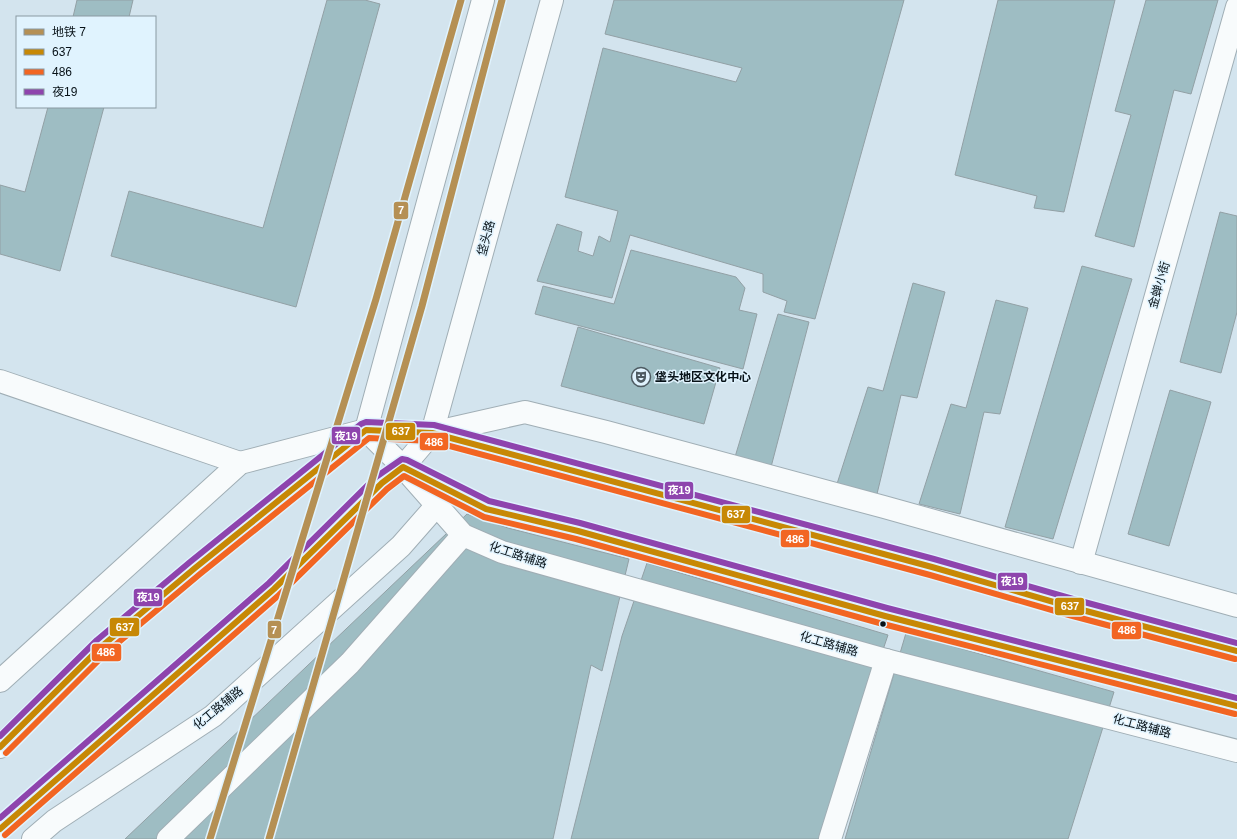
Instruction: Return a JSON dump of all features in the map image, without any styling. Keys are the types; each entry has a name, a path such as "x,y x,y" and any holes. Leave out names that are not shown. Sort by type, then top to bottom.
{"street":[{"path":"0,747 102,646 195,568 366,430 483,0"},
{"name":"垡头路","path":"0,829 274,589 344,522 382,483 403,467 432,433 552,0"},
{"name":"金蝉小街","path":"1081,563 1237,7"},
{"path":"0,381 240,463"},
{"path":"432,433 524,412 606,432 884,507 1237,606"},
{"path":"366,430 403,467 486,509 578,531 893,618 1237,706"},
{"path":"0,681 240,463 366,430 432,433 1237,651"},
{"name":"化工路辅路","path":"403,467 464,535 502,552 886,660 1237,751"},
{"name":"化工路辅路","path":"33,839 54,821 213,716 401,546 437,505"},
{"path":"168,839 350,663 464,535"},
{"path":"830,839 886,660"}],"building":[{"path":"77,0 133,0 129,16 73,16"},
{"path":"327,0 365,0 380,4 296,307 111,256 129,191 263,228"},
{"path":"614,0 904,0 815,319 784,312 787,301 763,292 763,274 630,235 612,298 537,281 557,224 582,232 578,251 593,256 599,236 610,242 618,211 565,197 603,48 736,82 742,68 605,34"},
{"path":"998,0 1115,0 1064,212 1034,208 1037,196 955,175"},
{"path":"1146,0 1218,0 1191,94 1174,90 1134,247 1095,236 1131,115 1115,111"},
{"path":"48,108 104,108 60,271 0,254 0,185 25,192"},
{"path":"1220,212 1237,216 1237,312 1221,373 1180,362"},
{"path":"631,250 736,277 745,288 739,310 757,314 743,369 535,314 543,286 614,304"},
{"path":"1082,266 1132,279 1053,539 1005,527"},
{"path":"913,283 945,292 917,398 901,395 876,498 836,487 868,387 883,391"},
{"path":"996,300 1028,308 1000,414 984,412 960,514 919,504 951,404 966,408"},
{"path":"778,314 809,322 771,467 735,457"},
{"name":"垡头地区文化中心","path":"578,327 720,368 704,424 561,386"},
{"path":"1170,390 1211,402 1169,546 1128,534"},
{"path":"467,514 508,528 629,559 602,671 591,665 553,839 125,839"},
{"path":"647,563 888,635 819,839 571,839 622,636"},
{"path":"906,633 1114,692 1068,839 845,839"}],"metro line":[{"name":"7","path":"210,839 376,299 461,0"},
{"name":"7","path":"269,839 422,306 502,0"}],"transit line":[{"name":"夜19","path":"0,736 97,640 190,562 361,424 366,422 434,425 934,559 1073,599 1237,643"},
{"name":"637","path":"0,747 102,646 195,568 366,430 432,433 932,567 1071,607 1237,651"},
{"name":"486","path":"6,753 107,652 200,574 369,438 431,441 930,575 1069,615 1235,659"},
{"name":"夜19","path":"0,818 269,583 376,477 402,459 407,460 489,501 580,523 887,608 1237,698"},
{"name":"637","path":"0,829 274,589 382,483 403,467 486,509 578,531 885,616 1237,706"},
{"name":"486","path":"5,835 279,595 387,489 404,476 484,517 576,539 883,624 1235,714"}],"place":[{"name":"垡头地区文化中心","path":"641,377"}]}
